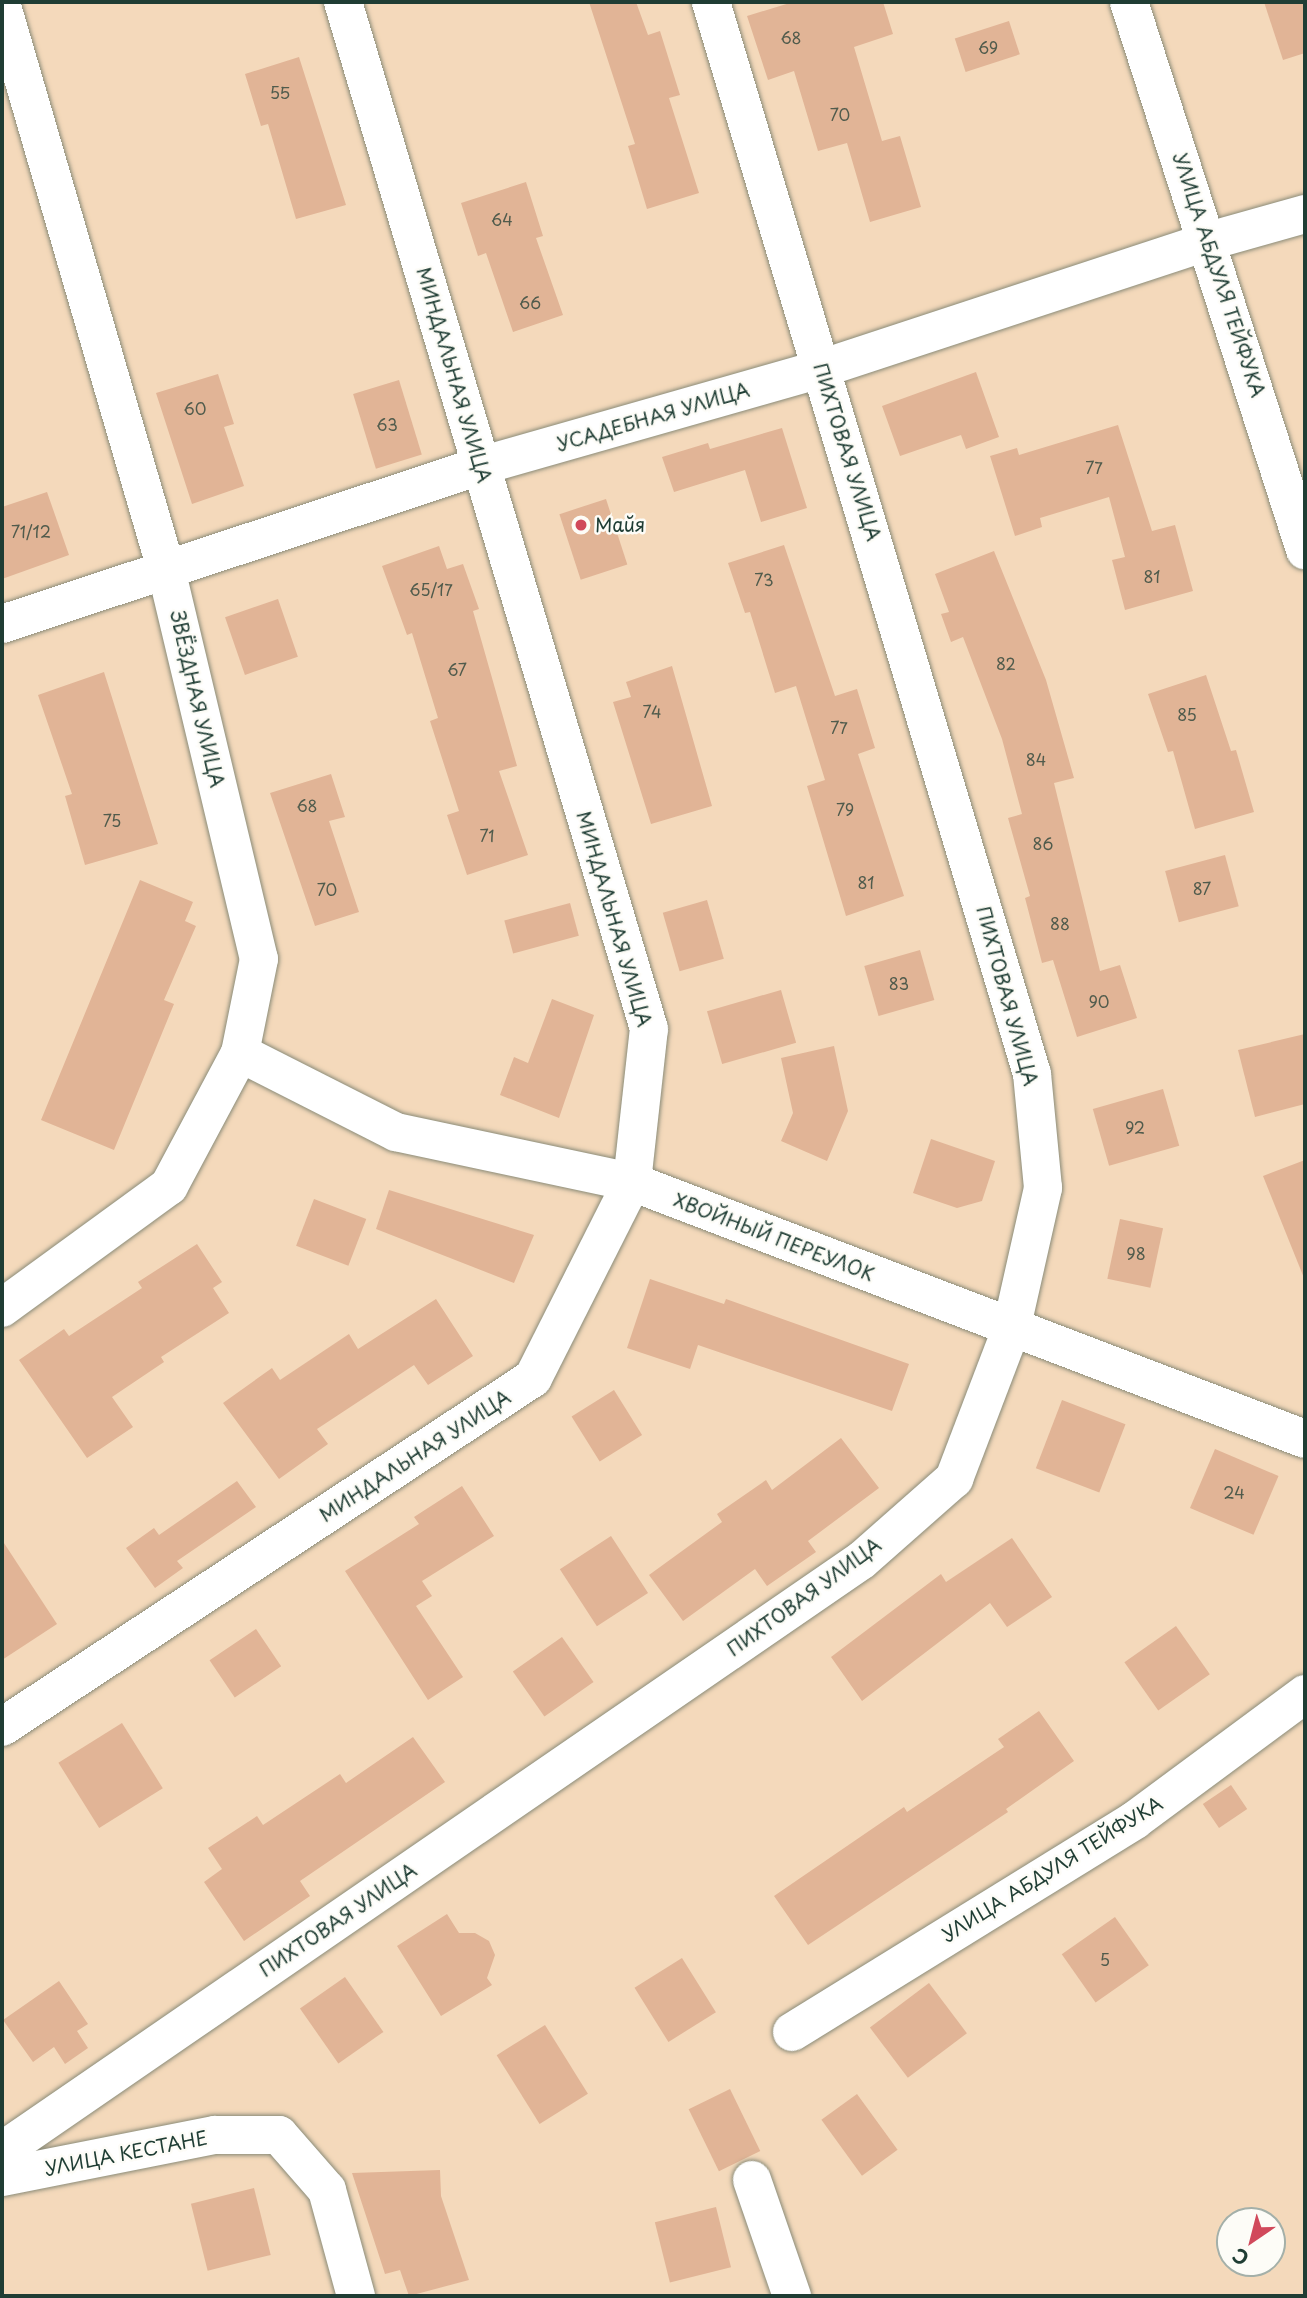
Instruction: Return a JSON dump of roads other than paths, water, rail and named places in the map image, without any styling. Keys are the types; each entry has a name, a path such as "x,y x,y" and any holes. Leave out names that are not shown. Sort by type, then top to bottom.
{"street":[{"name":"МИНДАЛЬНАЯ УЛИЦА","path":"2,1727 533,1378 632,1182 649,1029 343,2"},
{"name":"ПИХТОВАЯ УЛИЦА","path":"2,2151 862,1560 954,1479 1012,1330 1042,1188 1032,1074 823,368 711,2"},
{"name":"УЛИЦА АБДУЛЯ ТЕЙФУКА","path":"1129,2 1209,241 1305,550"},
{"name":"ЗВЁЗДНАЯ УЛИЦА","path":"2,6 166,569 259,959 240,1053 169,1186 2,1308"},
{"name":"УСАДЕБНАЯ УЛИЦА","path":"2,624 480,466 823,368 1209,241 1305,214"},
{"name":"ХВОЙНЫЙ ПЕРЕУЛОК","path":"240,1053 396,1132 632,1182 1012,1330 1305,1438"},
{"name":"УЛИЦА АБДУЛЯ ТЕЙФУКА","path":"792,2032 1135,1819 1305,1695"},
{"name":"УЛИЦА КЕСТАНЕ","path":"2,2177 215,2135 279,2135 327,2190 356,2296"},
{"path":"752,2180 792,2296"}],"place":[{"name":"Майя","path":"581,525"}]}
